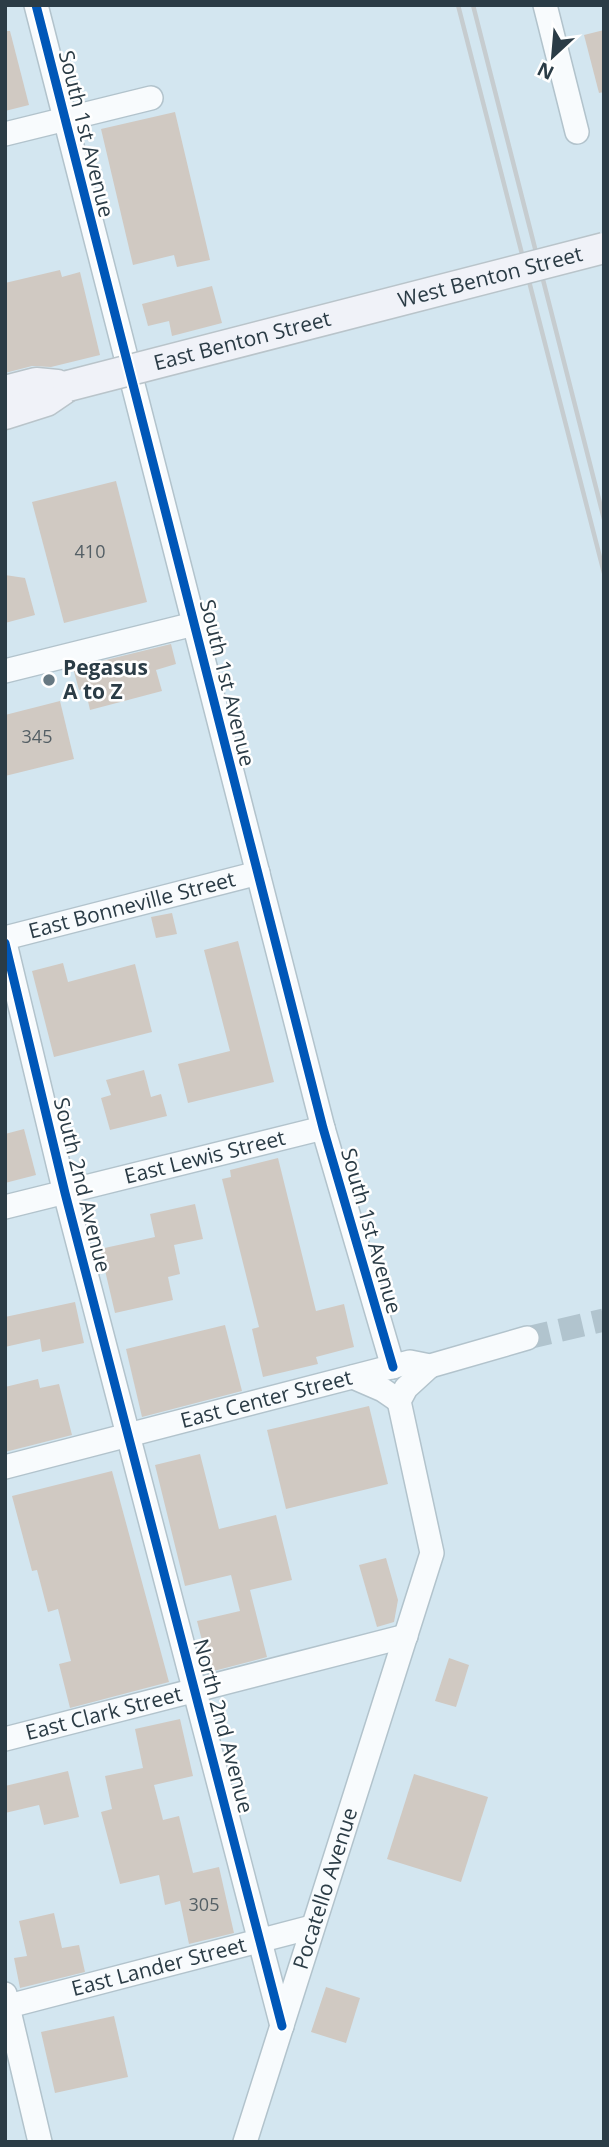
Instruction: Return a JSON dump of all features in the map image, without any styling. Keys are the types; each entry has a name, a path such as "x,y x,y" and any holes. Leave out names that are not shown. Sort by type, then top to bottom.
{"main road":[{"name":"West Benton Street","path":"375,306 604,248"},
{"name":"East Benton Street","path":"5,414 46,401 68,386 375,306"},
{"name":"East Benton Street","path":"5,391 36,383 68,386"}],"street":[{"name":"South 1st Avenue","path":"36,5 323,1128 393,1367"},
{"path":"545,5 577,132"},
{"path":"5,134 150,98"},
{"path":"5,671 194,624"},
{"name":"East Bonneville Street","path":"5,940 258,873"},
{"name":"South 2nd Avenue","path":"5,940 65,1193 129,1435"},
{"name":"East Lewis Street","path":"5,1208 323,1128"},
{"name":"East Center Street","path":"5,1467 410,1362 430,1366 527,1338"},
{"path":"353,1377 383,1390 399,1401 406,1388 430,1366"},
{"name":"Pocatello Avenue","path":"245,2142 432,1553 399,1401"},
{"name":"North 2nd Avenue","path":"129,1435 282,2026"},
{"name":"East Clark Street","path":"5,1739 406,1636"},
{"name":"East Lander Street","path":"6,2002 313,1927"},
{"path":"6,2002 40,2142"}],"building":[{"path":"604,30 604,92 599,93 584,35"},
{"path":"5,31 10,31 29,105 5,111"},
{"path":"175,112 210,260 177,267 174,255 133,265 101,129"},
{"path":"60,270 62,277 80,272 100,355 51,367 32,366 5,373 5,283"},
{"path":"212,286 222,323 172,336 169,321 148,326 142,304"},
{"path":"116,481 147,602 64,623 32,502"},
{"path":"5,575 25,578 35,615 5,623"},
{"path":"171,644 176,664 156,670 162,691 90,710 85,688 79,690 73,668"},
{"path":"60,701 74,759 5,776 5,715"},
{"path":"172,913 177,934 156,938 151,917"},
{"path":"238,941 274,1082 188,1103 178,1064 230,1051 204,950"},
{"path":"63,963 68,982 135,964 152,1032 54,1057 32,971"},
{"path":"144,1070 151,1097 161,1094 167,1116 110,1130 101,1098 111,1095 106,1080"},
{"path":"24,1129 36,1175 5,1183 5,1134"},
{"path":"278,1158 316,1311 344,1304 354,1347 316,1357 318,1364 263,1377 252,1329 259,1327 222,1179 231,1177 230,1170"},
{"path":"195,1204 203,1239 174,1245 180,1274 168,1277 173,1300 115,1313 100,1249 155,1237 150,1214"},
{"path":"75,1302 84,1343 42,1352 40,1339 5,1347 5,1317"},
{"path":"225,1325 242,1391 142,1417 126,1349"},
{"path":"38,1379 40,1388 59,1384 72,1435 5,1452 5,1387"},
{"path":"369,1406 388,1484 286,1509 267,1430"},
{"path":"200,1454 219,1529 276,1515 292,1580 250,1590 267,1657 210,1672 197,1621 240,1611 231,1575 185,1586 155,1465"},
{"path":"112,1471 169,1682 70,1708 59,1664 71,1661 58,1609 48,1612 37,1570 32,1571 12,1496"},
{"path":"386,1558 398,1600 394,1622 377,1627 359,1565"},
{"path":"449,1658 469,1665 456,1707 435,1701"},
{"path":"180,1719 193,1776 154,1785 163,1820 179,1816 193,1873 219,1867 234,1933 189,1944 180,1901 165,1905 159,1875 120,1884 101,1812 112,1809 105,1776 143,1768 135,1729"},
{"path":"68,1771 79,1817 44,1825 39,1805 5,1813 5,1786"},
{"path":"414,1774 488,1797 461,1882 387,1859"},
{"path":"54,1913 62,1948 79,1945 85,1972 20,1988 14,1958 27,1956 19,1921"},
{"path":"326,1987 360,1998 346,2043 311,2032"},
{"path":"114,2016 128,2077 55,2093 41,2032"}],"tunnel":[{"path":"527,1338 604,1320"}],"railway":[{"path":"458,5 604,573"},
{"path":"473,5 604,519"}],"cycle path":[{"path":"36,5 323,1128 393,1367"},
{"path":"5,943 65,1193 282,2026"}],"place":[{"name":"Pegasus A to Z","path":"49,680"}]}
